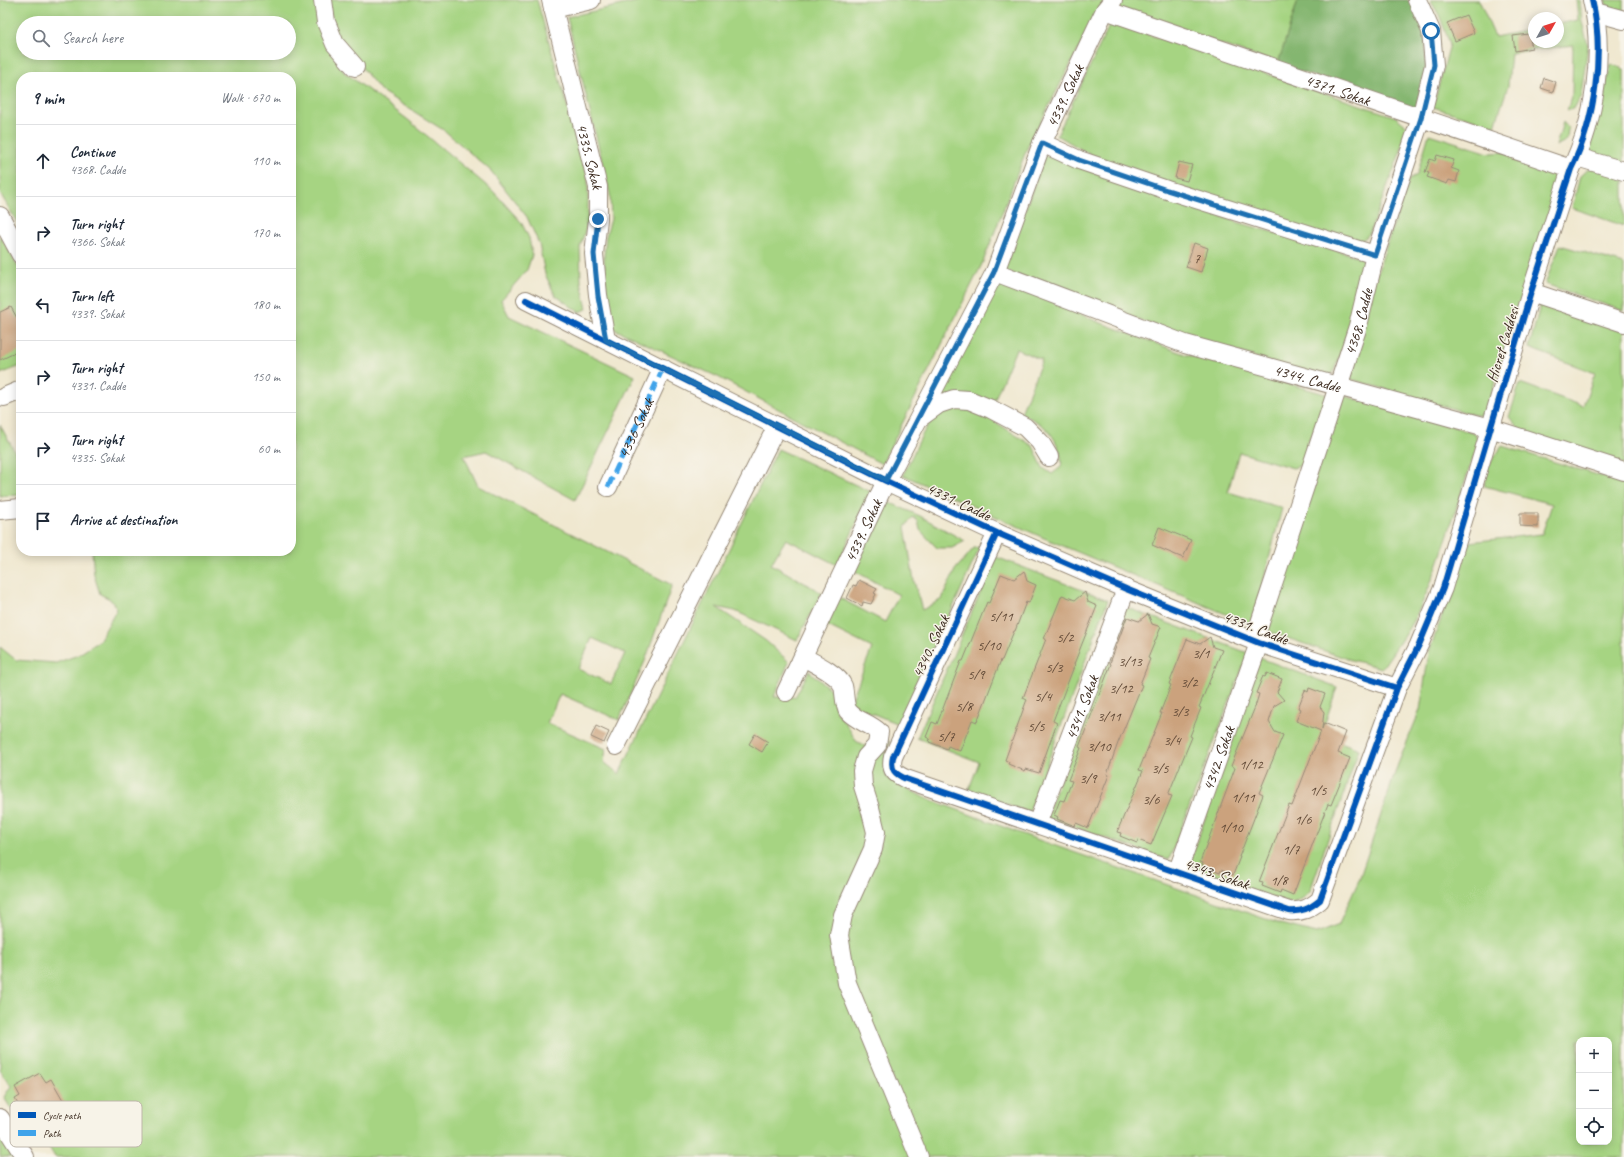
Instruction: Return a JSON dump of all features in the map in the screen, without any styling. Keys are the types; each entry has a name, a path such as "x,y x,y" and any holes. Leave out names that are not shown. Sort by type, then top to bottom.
{"street":[{"path":"324,0 326,22 335,44 355,67"},
{"path":"552,4 590,0"},
{"name":"4368. Cadde","path":"1257,642 1337,386 1358,326 1375,255 1421,118 1434,65 1431,31 1417,0"},
{"name":"4335. Sokak","path":"552,4 598,187 598,219 594,254 598,296 606,340"},
{"name":"4371. Sokak","path":"1109,5 1421,118 1574,163 1624,171"},
{"name":"4339. Sokak","path":"786,692 886,480 994,272 1042,143 1109,5"},
{"path":"1593,6 1624,20"},
{"name":"Hicret Caddesi","path":"1397,688 1419,645 1443,588 1531,292 1590,113 1598,62 1593,6"},
{"path":"1042,143 1079,160 1167,190 1375,255"},
{"path":"0,216 16,246"},
{"name":"4344. Cadde","path":"994,272 1185,344 1490,428 1624,470"},
{"path":"1531,292 1624,323"},
{"name":"4331. Cadde","path":"526,300 886,480 997,533 1126,590 1257,642 1397,688"},
{"name":"4336 Sokak","path":"608,487 663,368"},
{"path":"4,397 16,392"},
{"path":"918,418 939,404 954,399 969,400 991,409 1025,427 1040,442 1049,457"},
{"path":"616,746 777,426"},
{"path":"0,510 16,508"},
{"name":"4340. Sokak","path":"894,771 891,764 892,757 997,533"},
{"name":"4341. Sokak","path":"1037,824 1126,590"},
{"name":"4342. Sokak","path":"1177,873 1257,642"},
{"path":"803,657 833,676 842,685 848,710 857,719 873,726 879,732 877,745 866,757 862,771 863,786 876,832 873,849 843,915 839,935 847,983 919,1157"},
{"name":"4343. Sokak","path":"894,771 906,780 1289,911 1299,912 1310,908 1320,900 1397,688"},
{"path":"0,1118 10,1134"},
{"path":"18,1147 24,1157"}],"green space":[{"path":"0,0 320,0 329,47 344,72 407,119 493,191 521,222 529,238 532,255 527,270 501,300 509,316 635,376 575,500 486,451 464,456 478,486 672,585 645,661 619,720 560,694 547,723 606,749 604,762 619,774 778,449 871,492 837,565 786,539 771,564 822,593 797,640 735,611 716,607 766,641 789,662 774,697 795,697 809,671 831,690 836,711 845,722 856,741 867,747 869,830 835,941 914,1157 55,1157 49,1147 142,1147 142,1101 10,1101 10,1107 4,1097 11,1086 0,1070 0,647 16,660 56,663 78,655 99,641 117,609 110,599 100,594 94,575 92,556 296,556 296,72 16,72 16,220 0,193","holes":["592,638 625,653 611,684 578,669"]},
{"path":"328,0 537,0 588,179 588,222 580,247 581,282 587,309 579,312 555,295 545,274 539,244 527,217 491,171 445,131 381,91 335,35"},
{"path":"644,0 1107,0 1089,29 1028,146 983,262 882,464 718,377 614,329 607,305 604,255 606,236 611,219 610,194 567,17"},
{"path":"1120,0 1298,0 1278,64 1114,8"},
{"path":"1298,0 1408,0 1416,10 1425,28 1426,69 1415,111 1278,64"},
{"path":"1430,0 1479,0 1495,37 1528,30 1528,48 1550,48 1511,53 1508,86 1495,126 1433,107 1450,44 1439,15"},
{"path":"1576,0 1580,0 1582,22 1588,45 1581,95 1575,107 1567,111 1572,94 1573,45 1564,46 1564,23 1578,20"},
{"path":"1605,0 1624,0 1624,16 1608,8"},
{"path":"1111,22 1396,117 1408,127 1405,140 1369,234 1355,246 1101,161 1057,135"},
{"path":"1611,64 1624,69 1624,164 1591,154 1589,148 1600,112"},
{"path":"1563,122 1568,128 1567,140 1556,146"},
{"path":"1429,134 1489,153 1505,152 1554,171 1561,183 1484,416 1475,415 1347,378 1366,306 1409,179 1417,175"},
{"path":"1045,155 1240,223 1364,258 1369,269 1366,288 1334,370 1327,380 1110,311 1003,270"},
{"path":"1589,168 1624,175 1624,226 1572,208 1580,176"},
{"path":"0,235 16,263 16,368 0,374"},
{"path":"1560,245 1624,264 1624,311 1545,284"},
{"path":"996,281 1046,299 1096,321 1187,355 1332,396 1307,443 1306,464 1293,468 1239,452 1228,492 1282,508 1252,625 1044,538 903,475 922,435 936,412 959,407 986,416 1033,446 1043,468 1052,474 1061,467 1062,462 1060,451 1051,434 1041,424 1021,413 1042,360 1016,349 994,401 935,398"},
{"path":"1541,302 1624,331 1624,464 1522,432 1509,417 1520,383 1583,406 1595,373 1529,348"},
{"path":"1344,396 1439,422 1475,434 1479,442 1430,586 1408,630 1382,668 1351,660 1267,631 1285,564"},
{"path":"0,425 16,454 16,495 0,496"},
{"path":"1502,446 1624,483 1624,1157 923,1157 853,981 845,952 850,904 880,846 867,766 882,746 890,741 885,758 886,777 923,797 1033,838 1280,924 1317,933 1339,924 1359,880 1398,764 1420,710 1429,652 1469,542 1542,534 1552,504 1484,486 1488,467"},
{"path":"886,501 920,516 965,541 952,548 937,548 920,530 918,521 913,517 905,527 914,581 922,610 942,599 955,570 974,548 980,547 923,674 898,724 850,704 872,648 824,624 838,597 885,622 899,595 853,570"},
{"path":"996,557 1108,600 1029,812 968,792 979,762 917,738"},
{"path":"1125,607 1248,653 1169,860 1046,817"},
{"path":"1260,658 1337,687 1321,735 1359,749 1310,891 1300,900 1292,903 1288,903 1188,868"},
{"path":"0,1123 10,1138 10,1147 16,1147 22,1157 0,1157"}],"building":[{"path":"1466,15 1474,33 1455,41 1447,23"},
{"path":"1528,34 1528,48 1532,48 1515,51 1513,36"},
{"path":"1544,78 1556,82 1553,92 1541,88"},
{"path":"1437,155 1454,160 1451,168 1459,171 1456,182 1449,180 1447,184 1427,177 1429,173 1425,172 1430,159 1435,161"},
{"path":"1179,162 1192,165 1187,181 1175,178"},
{"path":"1194,243 1208,248 1201,272 1186,267"},
{"path":"11,307 16,316 16,352 0,360 0,312"},
{"path":"1520,513 1538,513 1538,527 1520,526"},
{"path":"1159,527 1191,540 1183,558 1152,545"},
{"path":"1024,571 1027,581 1036,585 1029,603 1026,602 1015,631 1001,660 977,722 972,720 960,751 948,746 947,749 929,742 930,739 926,737 932,722 937,724 961,661 963,661 987,602 989,603 1001,574 1014,579"},
{"path":"859,580 877,589 874,593 876,594 871,604 863,602 862,606 847,598 853,585 856,586"},
{"path":"1085,592 1088,602 1097,606 1053,721 1057,723 1039,773 1026,769 1025,771 1008,764 1009,762 1005,760 1027,700 1023,698 1046,639 1044,639 1062,595 1075,600"},
{"path":"1148,614 1152,624 1161,627 1148,658 1150,659 1140,684 1142,685 1118,743 1107,774 1109,775 1088,828 1076,823 1075,826 1057,819 1058,817 1054,815 1060,800 1064,801 1072,781 1068,780 1081,748 1079,747 1111,664 1110,663 1127,617 1139,621"},
{"path":"1210,637 1213,647 1222,650 1199,707 1201,708 1190,736 1192,737 1168,795 1172,796 1151,845 1138,840 1137,843 1120,836 1121,833 1117,832 1143,771 1139,770 1162,713 1160,713 1171,685 1169,684 1187,639 1200,644"},
{"path":"1267,673 1282,679 1277,692 1284,700 1274,706 1269,722 1275,732 1283,735 1259,793 1263,795 1233,875 1221,870 1220,873 1202,866 1203,863 1200,862 1235,768 1231,766 1255,707 1259,694 1256,693 1263,676 1265,677"},
{"path":"1309,688 1325,694 1320,707 1324,712 1322,729 1324,723 1346,732 1338,753 1350,758 1331,805 1328,804 1293,895 1281,890 1280,893 1262,886 1263,883 1259,882 1289,805 1292,806 1321,731 1296,721 1301,709 1298,708 1305,690 1308,692"},
{"path":"596,726 609,732 604,743 591,737"},
{"path":"755,734 768,742 762,752 749,744"},
{"path":"40,1073 46,1082 51,1079 64,1101 16,1101 15,1099 20,1096 15,1087"}],"marked path":[{"path":"608,487 663,368"}],"cycle path":[{"path":"997,533 893,757 892,765 894,771 906,779 1289,911 1305,909 1320,900 1397,688 1419,645 1443,588 1531,292 1571,169 1586,130 1592,108 1597,64 1598,42 1592,0"},
{"path":"526,300 886,481 997,533 1126,589 1259,643 1397,688"}],"route":[{"path":"598,219 594,254 598,296 606,340 886,480 994,272 1042,143 1079,160 1167,190 1375,255 1421,118 1434,65 1431,31"}]}
